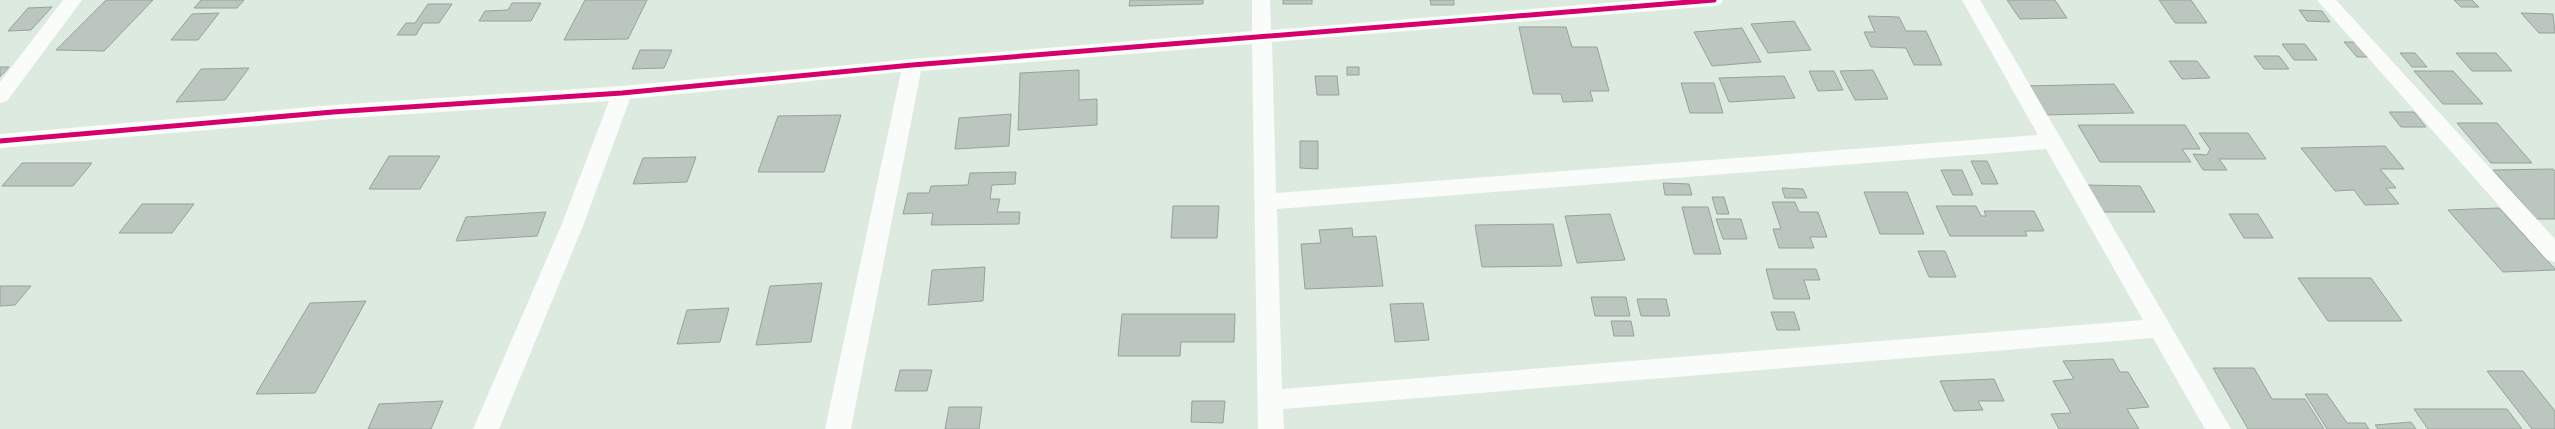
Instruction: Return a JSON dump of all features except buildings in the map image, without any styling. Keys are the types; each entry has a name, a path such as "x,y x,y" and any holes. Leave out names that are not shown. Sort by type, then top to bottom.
{"street":[{"path":"0,96 73,0"},
{"path":"1260,0 1271,429"},
{"path":"0,158 8,140 333,112 622,93 912,65 1261,35 1714,0"},
{"path":"1971,0 2158,328 2218,429"},
{"path":"2326,0 2555,254"},
{"path":"838,429 912,65"},
{"path":"486,429 572,226 622,93"},
{"path":"1266,202 2052,141"},
{"path":"1271,400 2158,328"}],"cycle path":[{"path":"0,141 333,112 622,93 912,65 1714,0"}]}
